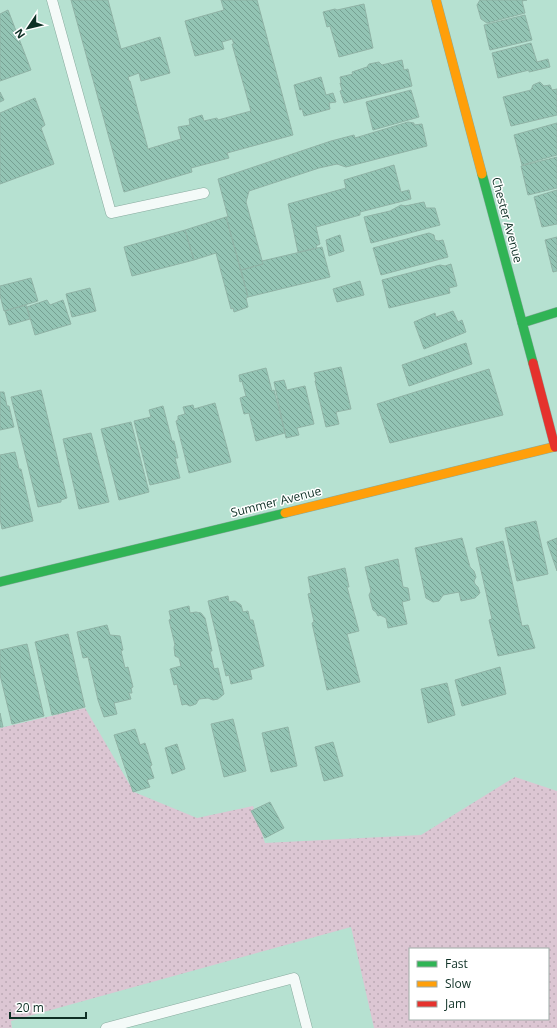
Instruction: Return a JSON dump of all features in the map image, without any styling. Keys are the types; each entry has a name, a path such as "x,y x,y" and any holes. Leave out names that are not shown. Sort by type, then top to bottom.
{"street":[{"name":"Chester Avenue","path":"436,0 556,447"},
{"path":"522,322 557,312"},
{"name":"Summer Avenue","path":"0,582 556,447"}],"lane":[{"path":"52,0 111,213 204,193"},
{"path":"106,1028 294,978 307,1028"}],"shaded area":[{"path":"85,708 134,792 197,818 253,806 265,843 421,835 515,777 557,791 557,1028 374,1028 351,927 11,1021 12,1028 0,1028 0,728"}],"building":[{"path":"71,0 108,0 121,49 160,37 170,73 141,81 139,73 128,77 148,149 181,139 178,127 190,125 189,119 202,115 204,121 217,118 218,120 251,111 232,44 234,44 232,39 222,42 224,49 195,56 185,21 224,10 221,0 257,0 293,135 227,153 229,158 191,168 192,172 124,192"},
{"path":"480,0 527,0 522,1 525,13 487,23 481,19 477,5"},
{"path":"364,4 373,48 339,57 330,26 327,27 323,12"},
{"path":"8,10 31,70 0,81 0,14"},
{"path":"525,15 532,40 490,50 484,25"},
{"path":"531,43 537,62 548,59 550,67 529,72 529,70 498,78 492,53"},
{"path":"402,60 404,70 408,69 412,86 344,103 340,91 342,90 340,77 353,74 352,72 367,67 369,64 379,62 382,65"},
{"path":"321,77 326,95 333,93 336,102 329,103 330,109 304,116 302,109 300,110 294,85"},
{"path":"540,82 544,86 550,85 552,90 557,89 557,115 511,126 503,97 531,90 533,85"},
{"path":"411,90 419,117 373,130 366,102"},
{"path":"0,92 4,100 0,102"},
{"path":"35,98 45,125 41,128 54,164 0,184 0,113"},
{"path":"408,122 414,123 414,125 422,124 427,146 346,167 337,164 319,168 249,191 246,202 263,264 241,270 226,217 228,217 218,179 331,141 354,135 355,138"},
{"path":"557,123 557,155 522,165 514,135"},
{"path":"557,157 557,188 528,195 521,166"},
{"path":"394,165 401,192 409,190 411,199 360,212 360,215 316,227 320,244 316,246 317,248 298,252 288,204 346,188 344,180"},
{"path":"557,190 557,224 542,227 534,197"},
{"path":"424,202 426,208 435,208 440,225 371,243 364,217 390,211 401,205 405,206"},
{"path":"226,217 248,297 246,298 248,307 234,312 233,308 231,309 216,253 194,260 185,230"},
{"path":"185,230 194,260 132,276 124,247"},
{"path":"429,233 434,235 435,240 443,240 448,257 381,275 373,248"},
{"path":"340,235 344,251 329,256 326,240"},
{"path":"557,237 557,271 553,272 545,240"},
{"path":"322,247 330,277 248,297 241,270 263,264 262,261"},
{"path":"451,264 457,286 449,288 450,293 389,308 382,280 440,265 445,266"},
{"path":"31,278 38,301 4,311 0,295 0,286"},
{"path":"360,281 364,295 337,302 333,289"},
{"path":"90,288 96,311 72,317 66,294"},
{"path":"47,300 50,305 63,300 71,324 35,335 27,307"},
{"path":"26,305 30,319 9,325 5,311"},
{"path":"453,311 458,322 462,320 466,332 424,349 414,322 435,313 436,317"},
{"path":"466,343 472,364 409,386 402,365"},
{"path":"341,367 351,409 336,412 339,424 326,427 314,373"},
{"path":"266,368 272,391 274,390 285,433 256,441 249,413 244,414 240,398 246,396 242,381 240,382 239,375"},
{"path":"489,369 503,415 390,443 377,404"},
{"path":"284,380 287,390 305,386 314,424 297,428 299,435 286,438 274,382"},
{"path":"41,390 67,498 61,500 61,502 38,507 11,397"},
{"path":"0,392 4,392 14,427 0,430"},
{"path":"215,403 231,462 189,473 176,421 178,420 178,416 185,414 183,407 193,405 194,409"},
{"path":"163,406 172,441 174,441 178,458 175,458 180,478 150,485 134,421 151,417 149,410"},
{"path":"131,422 149,492 119,500 101,429"},
{"path":"91,433 109,502 79,509 63,439"},
{"path":"15,452 19,469 21,469 33,521 2,529 0,519 0,455"},
{"path":"536,521 548,574 517,581 505,528"},
{"path":"462,538 470,567 474,571 476,577 474,581 480,593 475,598 461,601 459,592 443,595 439,601 433,602 426,598 415,548"},
{"path":"557,538 557,571 547,542"},
{"path":"503,541 522,626 528,625 535,648 498,656 489,620 492,619 476,548"},
{"path":"398,559 403,587 408,588 410,600 402,602 407,624 388,628 386,618 380,615 378,616 373,610 369,595 371,591 365,567"},
{"path":"345,568 349,587 347,587 359,631 347,634 360,682 327,690 312,623 314,622 308,594 311,593 308,577"},
{"path":"228,596 229,602 235,601 241,605 243,612 248,611 250,620 253,620 264,666 250,670 252,679 231,684 229,675 226,676 208,601"},
{"path":"189,606 190,613 201,613 205,618 214,669 218,668 224,694 218,699 213,700 208,698 199,699 196,704 190,706 186,704 182,705 177,684 174,685 170,669 181,666 179,658 175,656 175,645 169,620 171,619 169,611"},
{"path":"107,625 110,635 120,636 123,650 121,651 125,668 128,667 133,687 131,688 132,693 129,693 131,699 114,703 117,714 104,717 98,700 88,657 83,658 77,632"},
{"path":"68,634 85,707 52,715 35,642"},
{"path":"27,644 44,716 12,724 0,675 0,650"},
{"path":"500,667 506,694 462,706 455,680"},
{"path":"447,683 455,715 428,723 421,689"},
{"path":"0,713 3,727 0,727"},
{"path":"233,719 246,771 224,777 211,724"},
{"path":"288,727 297,766 271,772 262,733"},
{"path":"135,729 140,745 145,743 152,765 150,766 154,778 147,780 150,787 133,792 114,735"},
{"path":"333,742 343,776 324,781 315,747"},
{"path":"177,744 185,769 172,774 165,748"},
{"path":"270,802 284,828 265,838 251,811"}],"traffic: fast":[{"path":"482,174 533,363"},
{"path":"522,323 557,312"},
{"path":"0,582 285,513"}],"traffic: slow":[{"path":"436,0 482,174"},
{"path":"285,513 557,446"}],"traffic: jam":[{"path":"533,363 555,447"}]}
